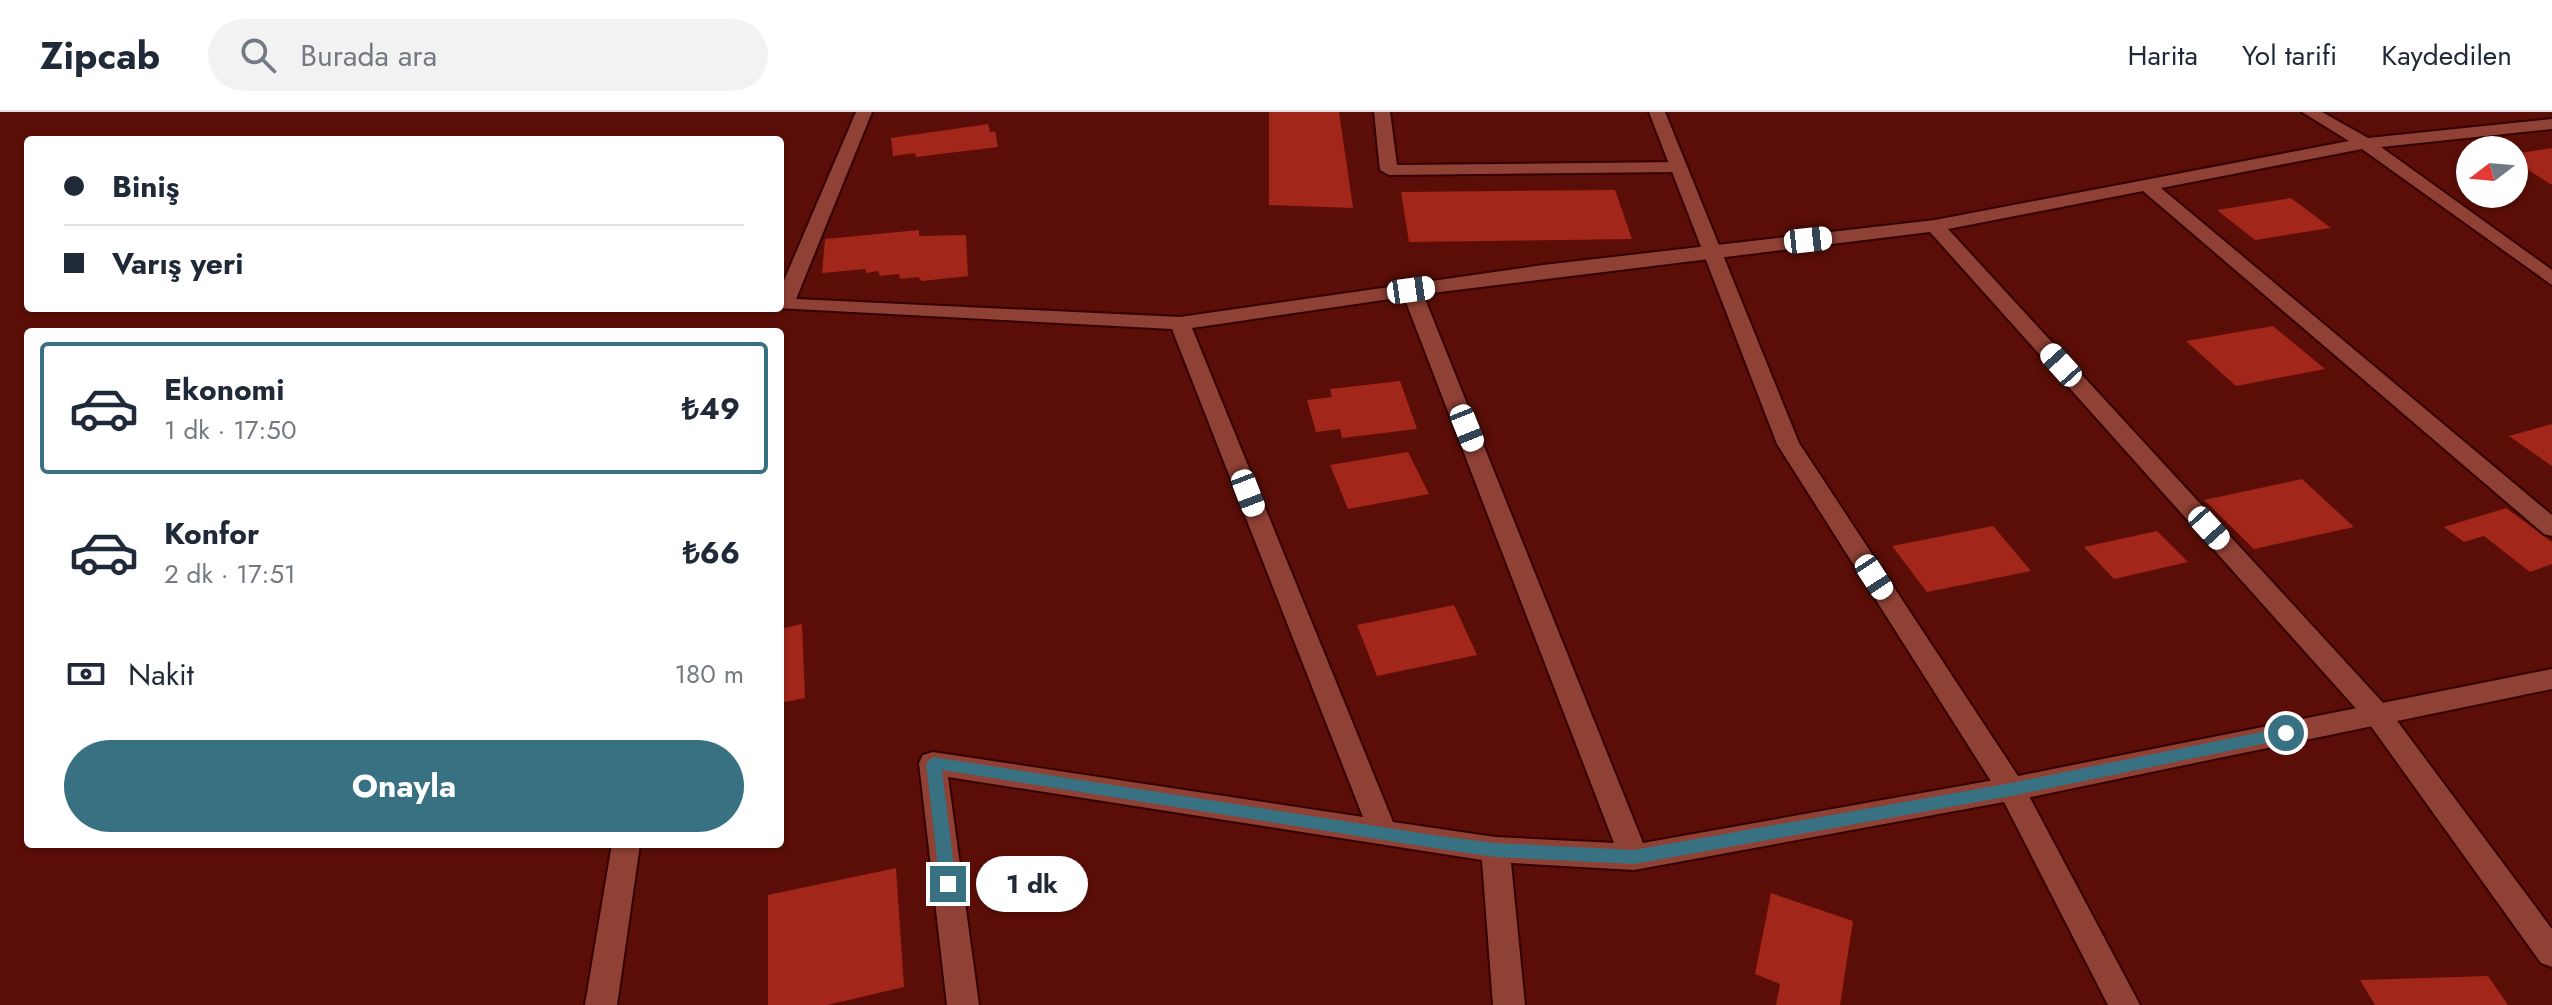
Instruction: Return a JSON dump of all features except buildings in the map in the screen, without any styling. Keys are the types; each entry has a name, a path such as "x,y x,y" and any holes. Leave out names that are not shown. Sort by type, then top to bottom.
{"street":[{"path":"864,112 784,304 1180,323 1713,250 1935,226 2365,143 2552,124"},
{"path":"1382,112 1389,170 1679,167"},
{"path":"1657,112 1788,444 2011,789 2124,1005"},
{"path":"2310,112 2365,143 2552,279"},
{"path":"2145,184 2552,528"},
{"path":"1935,226 2377,714 2552,953"},
{"path":"1411,290 1634,857"},
{"path":"1180,323 1384,835"},
{"path":"963,1005 933,763 1495,850 1634,857 2011,789 2552,679"},
{"path":"601,1005 625,848"},
{"path":"1495,850 1509,1005"}],"route":[{"path":"948,884 933,763 1495,850 1634,857 2011,789 2286,733"}]}
